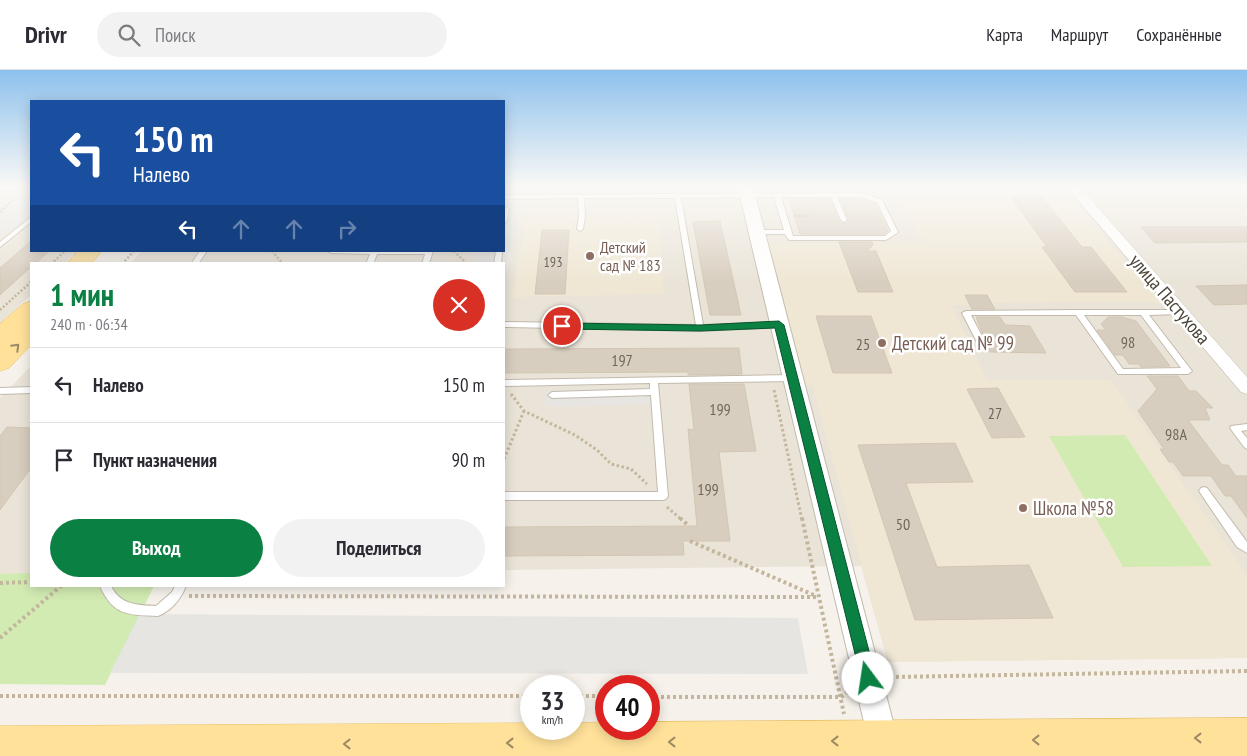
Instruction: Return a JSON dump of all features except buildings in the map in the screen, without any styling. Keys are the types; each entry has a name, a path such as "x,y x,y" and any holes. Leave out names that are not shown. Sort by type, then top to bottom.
{"main road":[{"path":"80,262 90,252"},
{"path":"102,262 111,252"},
{"path":"0,338 30,310"},
{"path":"0,362 30,332"},
{"path":"0,746 873,746 1247,738"}],"street":[{"path":"753,219 779,325 783,379 868,678 873,746"},
{"name":"улица Пастухова","path":"1101,219 1247,388"}],"lane":[{"path":"580,229 582,219"},
{"path":"682,219 700,328"},
{"path":"784,219 790,238 851,236 886,238 895,232 889,219"},
{"path":"0,245 30,220"},
{"path":"756,232 788,232"},
{"path":"196,262 203,252"},
{"path":"983,346 966,312 1181,312"},
{"path":"1078,312 1121,372 1188,371 1143,312"},
{"path":"505,325 700,328 779,325"},
{"path":"505,383 783,379"},
{"path":"505,496 663,496 654,381"},
{"path":"0,391 30,390"},
{"path":"552,395 655,392"},
{"path":"1247,427 1234,428 1247,445"},
{"path":"1204,491 1241,544 1247,548"},
{"path":"105,587 110,599 127,610 158,611 178,591"}],"path":[{"path":"53,262 64,252"},
{"path":"124,262 133,252"},
{"path":"273,252 281,262"},
{"path":"455,252 464,262"},
{"path":"0,310 30,283"},
{"path":"783,379 819,597 841,696 873,746"},
{"path":"509,392 524,410 575,435 597,450 610,464 630,470 663,496 667,506 689,526"},
{"path":"505,457 524,410"},
{"path":"690,541 819,597"},
{"path":"0,583 30,582"},
{"path":"0,638 60,587"},
{"path":"178,591 819,597"},
{"path":"660,696 841,696 868,678 1247,671"},
{"path":"0,696 520,696"}],"shaded area":[{"path":"0,219 30,219 30,252 76,252 66,262 30,262 30,296 0,324"},
{"path":"0,219 24,219 4,236 0,235"},
{"path":"505,219 1247,219 1247,658 888,662 861,566 505,570 505,262 132,262 141,252 505,252"},
{"path":"505,219 517,219 507,279 505,279 505,262 477,262 469,252 505,252"},
{"name":"Детский сад № 183","path":"526,219 658,219 664,294 512,297"},
{"name":"Школа №58","path":"911,219 1089,219 1162,304 1152,302 951,305 987,380 1111,380 1247,575 1247,658 888,662 812,385 806,385 768,243 923,243"},
{"path":"30,367 30,575 0,576 0,398"},
{"path":"649,388 650,404 546,407 546,391"},
{"path":"140,614 798,618 808,674 110,673"}],"green space":[{"path":"1125,435 1212,566 1123,567 1049,436"},
{"path":"30,573 30,587 154,587 105,685 0,684 0,574"}],"place":[{"name":"Детский сад № 183","path":"590,256"},
{"name":"Детский сад № 99","path":"882,343"},
{"name":"Школа №58","path":"1023,508"}],"route":[{"path":"562,326 700,328 779,325 868,678"}]}
